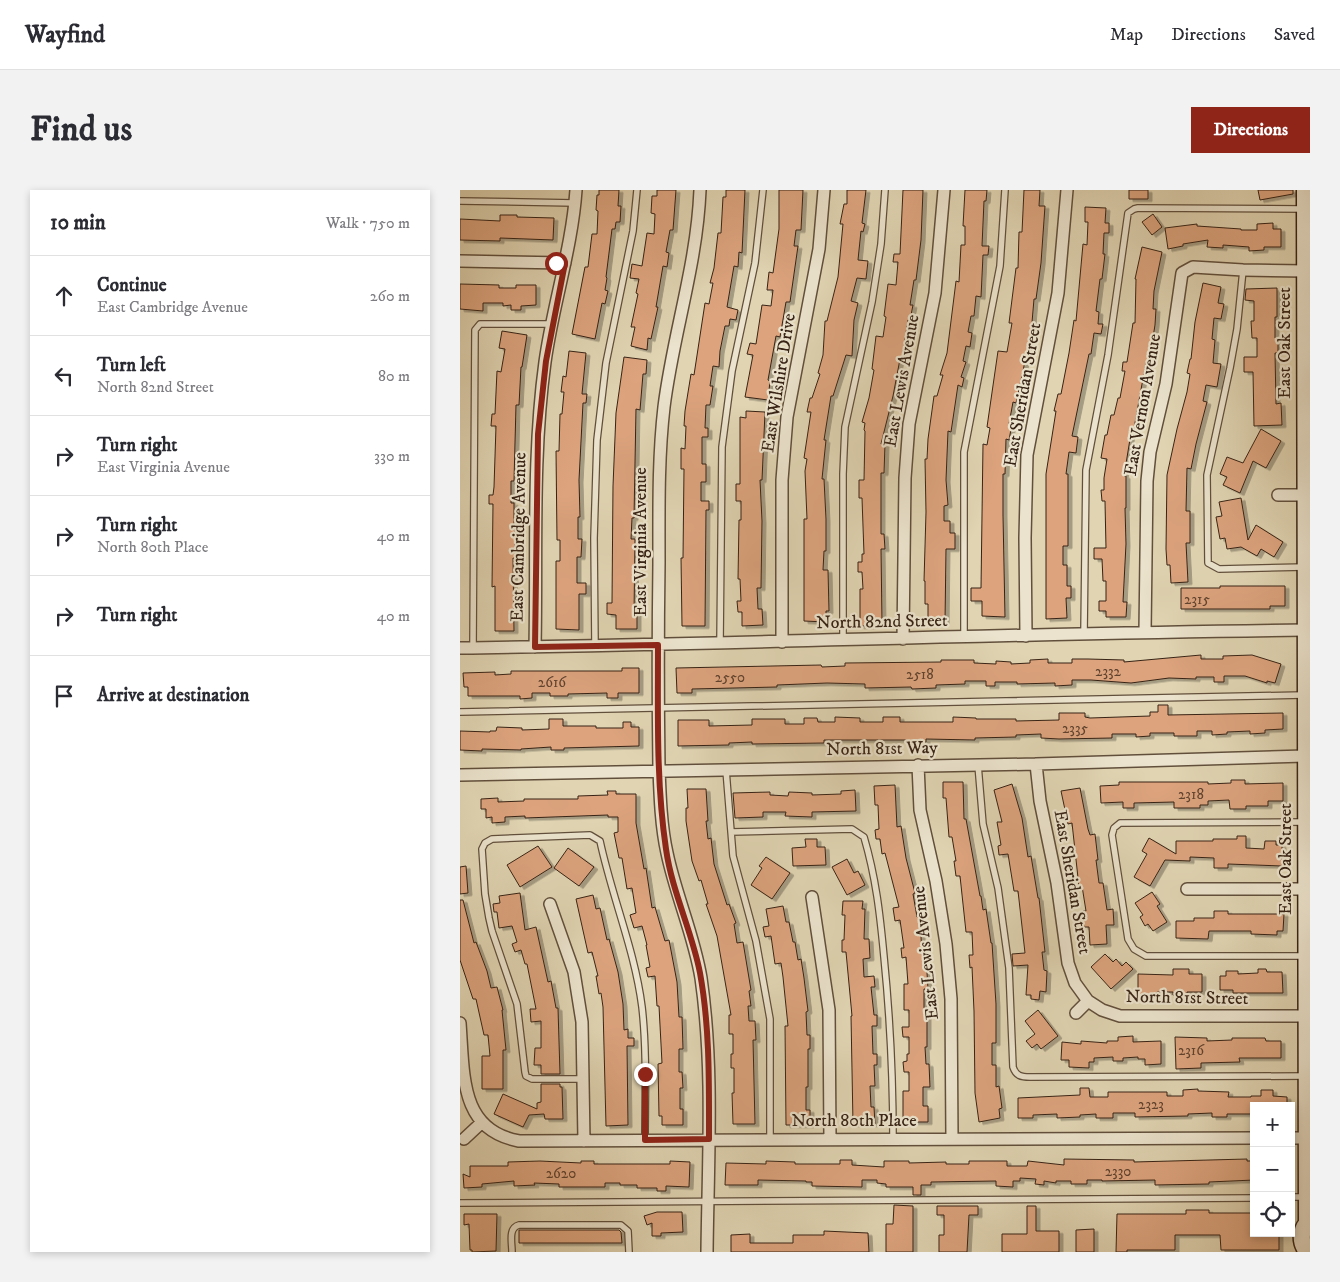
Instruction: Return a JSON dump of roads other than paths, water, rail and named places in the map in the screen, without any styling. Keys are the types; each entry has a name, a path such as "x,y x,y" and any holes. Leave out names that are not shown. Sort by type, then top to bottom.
{"street":[{"name":"East Cambridge Avenue","path":"535,647 538,434 546,361 574,216 576,190"},
{"name":"East Virginia Avenue","path":"700,190 699,215 692,266 672,356 662,426 659,461 658,645 659,771 662,821 666,852 693,940 700,974 708,1047 708,1252"},
{"name":"East Wilshire Drive","path":"782,642 782,480 787,417 819,249 824,190"},
{"name":"East Lewis Avenue","path":"903,639 905,478 909,424 935,293 944,190"},
{"name":"East Sheridan Street","path":"1026,636 1025,538 1027,455 1058,293 1067,190"},
{"name":"East Oak Street","path":"1305,190 1305,566 1308,673 1306,695 1308,734 1306,756 1308,791 1306,822 1306,1076 1298,1138 1299,1197 1309,1224 1302,1229 1302,1245 1308,1252 1310,1248"},
{"path":"460,261 565,263"},
{"name":"East Vernon Avenue","path":"1145,632 1147,481 1150,452 1166,384 1182,273 1193,267 1243,270"},
{"path":"1243,270 1305,271"},
{"path":"1278,495 1305,495"},
{"name":"North 82nd Street","path":"460,648 1306,630"},
{"name":"North 81st Way","path":"460,775 1036,764 1306,756"},
{"name":"East Sheridan Street","path":"1036,764 1040,801 1057,883 1068,963 1075,982 1088,1001"},
{"name":"East Lewis Avenue","path":"918,765 920,810 936,881 946,944 951,999 952,1139"},
{"path":"1187,889 1306,889"},
{"path":"812,897 829,1010 830,1139"},
{"path":"550,904 574,972 582,1022 584,1141"},
{"path":"1076,1013 1088,1001"},
{"name":"North 81st Street","path":"1088,1001 1102,1010 1120,1016 1306,1016"},
{"path":"460,1023 464,1095 467,1108 479,1124 464,1139"},
{"name":"North 80th Place","path":"479,1124 494,1135 519,1141 1250,1138"}],"lane":[{"path":"595,646 594,538 597,440 606,363 633,230 637,190"},
{"path":"720,643 722,447 732,371 755,263 763,190"},
{"path":"843,640 843,474 845,427 872,302 885,190"},
{"path":"964,638 964,452 1000,266 1005,190"},
{"path":"460,201 575,203"},
{"path":"1084,634 1086,470 1108,355 1128,213 1138,208 1305,209"},
{"path":"1243,270 1237,329 1207,475 1208,563 1218,569 1305,566"},
{"path":"473,648 475,330 480,324 553,324"},
{"path":"460,712 1306,695"},
{"path":"978,765 983,824 998,888 1009,968 1013,1067 1020,1077 1306,1076"},
{"path":"726,770 733,856 756,940 770,1019 770,1139"},
{"path":"1306,822 1120,824 1114,828 1112,835 1128,939 1134,949 1146,956 1306,956"},
{"path":"731,832 852,830 864,837 873,867 879,905 888,993 893,1139"},
{"path":"583,1079 532,1079 526,1076 517,1004 492,931 485,894 482,849 485,842 492,839 590,835 600,841 634,963 642,1008 645,1140"},
{"path":"460,1202 1250,1198"},
{"path":"512,1252 512,1230 519,1225 621,1226 628,1231 629,1252"}]}
